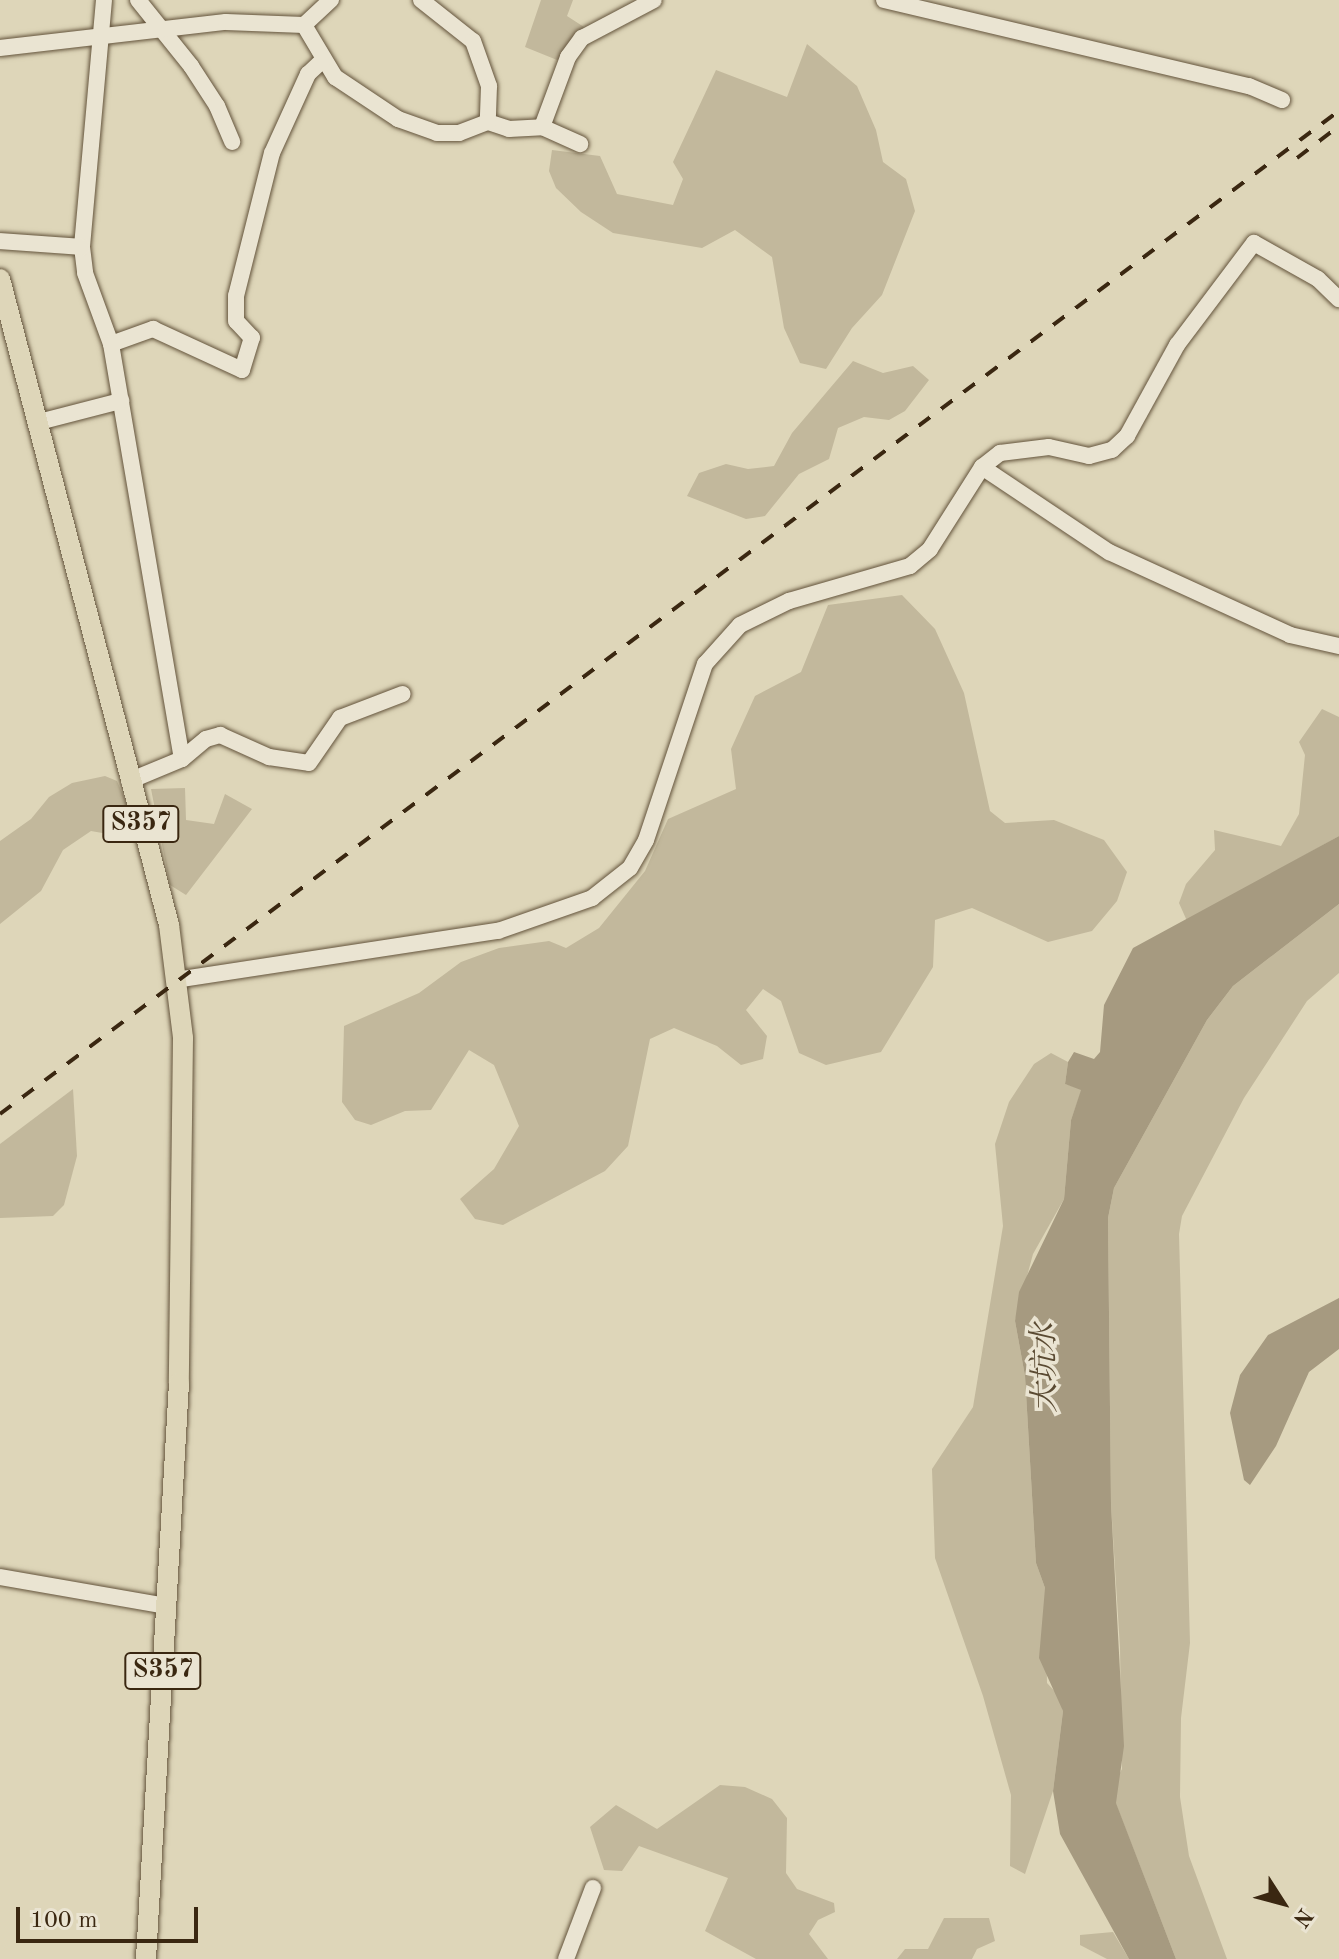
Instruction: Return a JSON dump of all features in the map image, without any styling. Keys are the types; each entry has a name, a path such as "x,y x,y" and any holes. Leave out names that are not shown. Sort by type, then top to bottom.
{"main road":[{"name":"S357","path":"0,279 104,663 129,781 169,925 183,1038 179,1383 146,1959"}],"street":[{"path":"104,0 82,247 85,273 111,344 182,759"},
{"path":"138,0 217,106 232,142"},
{"path":"0,48 226,22 304,25 331,0"},
{"path":"421,0 473,41 489,86 488,122"},
{"path":"542,127 568,57 582,38 654,0"},
{"path":"884,0 1224,80 1282,100"},
{"path":"304,25 335,77 368,101 419,128 459,133 488,122 509,129 542,127 580,144"},
{"path":"111,344 153,329 242,370 252,338 236,321 236,296 272,153 308,74 323,60"},
{"path":"0,241 82,247"},
{"path":"176,980 498,931 592,898 630,868 646,840 705,664 716,646 740,625 789,601 910,566 930,549 982,467 1017,448 1049,447 1089,456 1112,450 1138,417 1177,345 1254,243 1318,279 1339,299"},
{"path":"39,422 121,401"},
{"path":"982,467 1109,552 1290,635 1339,646"},
{"path":"129,781 182,759 206,739 220,735 269,757 309,763 340,718 403,694"},
{"path":"0,1577 166,1606"},
{"path":"566,1959 593,1888"}],"shaded area":[{"path":"541,0 573,0 567,16 584,27 562,62 525,47"},
{"path":"807,44 857,86 876,130 883,162 906,179 915,211 882,295 852,328 826,369 800,363 784,328 772,257 735,230 702,248 613,233 581,212 556,188 549,171 552,150 600,156 617,194 673,205 683,179 673,162 716,70 787,97"},
{"path":"853,361 883,373 913,366 929,380 905,411 889,420 864,417 838,428 829,459 799,474 765,516 746,519 687,496 699,473 726,464 748,469 774,466 792,433"},
{"path":"902,595 935,629 964,693 990,811 1005,823 1054,820 1104,840 1127,872 1117,901 1092,931 1048,942 972,908 935,920 933,967 881,1052 826,1065 799,1053 781,1001 763,989 746,1010 767,1036 763,1059 741,1065 717,1046 674,1028 650,1039 628,1146 605,1171 503,1225 475,1219 460,1199 494,1169 519,1126 494,1065 469,1050 431,1110 405,1111 371,1125 355,1120 342,1102 344,1026 419,993 461,962 499,948 549,941 566,948 599,928 645,871 668,819 736,789 731,749 755,696 801,672 828,605"},
{"path":"1322,709 1339,717 1339,836 1187,921 1179,903 1186,884 1215,850 1214,830 1281,846 1299,814 1305,755 1299,742"},
{"path":"105,776 117,781 129,809 125,837 91,831 63,850 41,891 0,924 0,841 31,819 49,797 72,783"},
{"path":"185,788 186,820 214,824 225,794 252,809 186,895 170,885 151,789"},
{"path":"1339,904 1339,973 1307,1001 1244,1098 1182,1216 1179,1234 1190,1643 1181,1718 1180,1797 1189,1856 1227,1959 1176,1959 1116,1804 1115,1782 1122,1769 1120,1648 1111,1504 1108,1218 1114,1188 1207,1020 1233,986"},
{"path":"1051,1053 1068,1062 1065,1084 1082,1089 1071,1120 1064,1199 1033,1254 1015,1321 1025,1376 1036,1563 1045,1588 1047,1683 1060,1697 1063,1711 1053,1791 1025,1874 1010,1866 1011,1795 983,1696 935,1558 932,1469 973,1407 1003,1226 995,1144 1009,1102 1034,1064"},
{"path":"73,1089 77,1156 64,1205 53,1216 0,1218 0,1144"},
{"path":"720,1785 745,1787 772,1799 787,1818 786,1873 797,1889 834,1903 835,1912 818,1920 809,1934 828,1959 756,1959 705,1931 728,1878 639,1846 622,1871 604,1870 590,1827 616,1805 657,1829"},
{"path":"944,1918 989,1918 995,1941 977,1949 972,1959 897,1959 905,1949 928,1949"},
{"path":"1113,1932 1129,1959 1107,1959 1080,1945 1080,1935"}],"water":[{"name":"大坑水","path":"1339,836 1339,904 1233,986 1207,1020 1114,1188 1108,1218 1111,1504 1124,1746 1116,1803 1176,1959 1129,1959 1060,1834 1053,1791 1063,1711 1039,1658 1045,1588 1036,1563 1025,1376 1015,1321 1019,1292 1064,1199 1071,1120 1081,1090 1065,1084 1068,1062 1074,1052 1094,1059 1100,1052 1104,1005 1133,948"},
{"path":"1339,1298 1339,1349 1309,1372 1276,1446 1250,1485 1244,1480 1230,1413 1240,1375 1268,1335"}],"railway":[{"path":"0,1114 1339,111"},
{"path":"1297,158 1339,126"}]}
